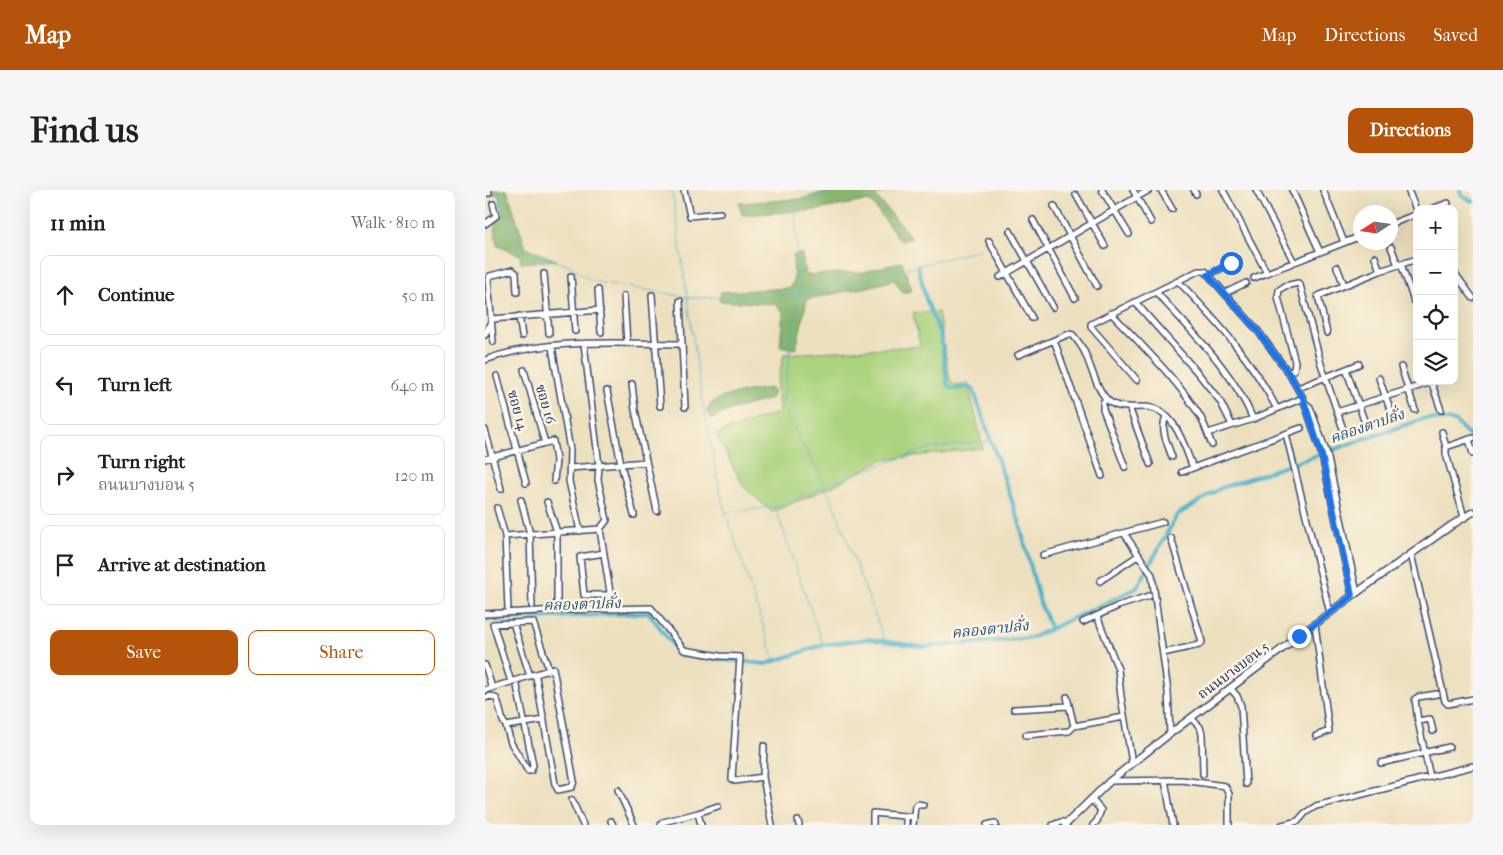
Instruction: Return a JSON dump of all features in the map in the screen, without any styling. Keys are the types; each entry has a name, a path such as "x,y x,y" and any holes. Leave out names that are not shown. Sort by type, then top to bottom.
{"main road":[{"name":"ถนนบางบอน 5","path":"1067,823 1110,781 1132,763 1354,595 1473,512"}],"street":[{"path":"684,190 690,216 720,213"},
{"path":"1102,190 1129,234"},
{"path":"1133,190 1151,222"},
{"path":"1000,277 1149,190"},
{"path":"1161,190 1172,209"},
{"path":"1223,190 1267,273"},
{"path":"1256,190 1294,262"},
{"path":"1292,190 1320,252"},
{"path":"1323,190 1344,242"},
{"path":"1408,190 1414,205"},
{"path":"1076,195 1105,246"},
{"path":"1441,205 1448,202"},
{"path":"485,224 496,216 493,204"},
{"path":"1054,206 1097,286"},
{"path":"1398,221 1413,215"},
{"path":"1033,220 1075,298"},
{"path":"1010,231 1053,307"},
{"path":"1254,278 1353,239"},
{"path":"989,241 1032,318"},
{"path":"1392,250 1413,299"},
{"path":"1375,257 1380,271"},
{"path":"1208,275 1238,260"},
{"path":"1327,334 1318,296 1380,271 1413,260"},
{"path":"1337,267 1344,285"},
{"path":"1137,380 1091,327 1093,322 1202,270 1257,330 1299,388 1325,455 1354,595"},
{"path":"493,342 488,282 491,276 514,271 516,273 517,292"},
{"path":"544,274 549,333"},
{"path":"571,276 575,331"},
{"path":"1458,277 1473,298"},
{"path":"1178,281 1211,315 1242,352 1259,376 1277,409"},
{"path":"1225,293 1246,283"},
{"path":"1288,372 1294,370 1295,362 1278,297 1279,290 1285,286 1298,283 1300,284 1325,378 1344,432"},
{"path":"598,290 601,332"},
{"path":"1156,292 1223,368 1243,397 1253,419"},
{"path":"652,295 659,406"},
{"path":"624,296 627,343"},
{"path":"679,301 685,407"},
{"path":"1135,302 1220,401 1232,425"},
{"path":"492,319 600,310"},
{"path":"1111,313 1160,364 1182,392 1201,417 1212,445"},
{"path":"519,316 522,336"},
{"path":"485,335 492,319"},
{"path":"1018,355 1073,334 1083,349 1102,394 1110,402 1124,408 1147,407 1158,409 1180,434 1193,468"},
{"path":"1054,340 1103,476"},
{"path":"485,360 514,350 584,344 681,344"},
{"path":"584,344 599,465 598,480 607,520 600,530 612,605"},
{"path":"552,347 570,450 569,481 580,531"},
{"path":"1299,388 1359,364"},
{"path":"1401,366 1415,410"},
{"path":"1346,369 1366,426"},
{"name":"ซอย 16","path":"524,370 545,443"},
{"name":"ซอย 14","path":"497,376 526,483"},
{"path":"1379,378 1394,421"},
{"path":"632,384 635,410 657,511"},
{"path":"1337,412 1422,385"},
{"path":"1432,385 1441,410"},
{"path":"607,390 621,464 634,515"},
{"path":"1106,398 1103,403 1103,409 1125,468"},
{"path":"1208,434 1304,401"},
{"path":"1129,407 1150,464"},
{"path":"1166,416 1163,430 1171,458"},
{"path":"1182,472 1301,428"},
{"path":"485,430 501,490"},
{"path":"1442,432 1446,454 1464,517"},
{"path":"1286,434 1293,456 1330,613"},
{"path":"1446,447 1471,438 1473,454"},
{"path":"485,459 553,441 556,460 554,481"},
{"path":"570,468 646,462"},
{"path":"521,500 530,534 532,606"},
{"path":"547,502 557,532 557,604"},
{"path":"497,508 505,536 509,608"},
{"path":"1043,555 1163,522"},
{"path":"505,536 600,530"},
{"path":"1124,533 1152,575 1168,692 1170,734"},
{"path":"1163,653 1199,645 1202,642 1171,538"},
{"path":"604,552 580,557 585,595 611,595"},
{"path":"1099,581 1139,554"},
{"path":"1411,554 1440,693 1448,704 1473,699"},
{"path":"1083,622 1118,606 1149,596"},
{"path":"485,614 651,608 684,650 741,660 732,778 735,781 763,777"},
{"path":"1097,616 1119,669 1124,717 1132,763"},
{"path":"485,624 531,621 534,623 552,668 574,781 572,787 561,790 556,788 536,678"},
{"path":"513,623 530,676"},
{"path":"493,624 511,682"},
{"path":"1315,624 1329,731 1316,736"},
{"path":"485,665 492,688"},
{"path":"485,690 552,668"},
{"path":"485,698 491,696 497,699 511,743 529,772 532,770 533,765 517,686"},
{"path":"1230,688 1237,696 1241,706 1245,784"},
{"path":"1430,777 1415,699 1440,693"},
{"path":"1067,697 1074,726"},
{"path":"1014,709 1069,706"},
{"path":"1026,735 1069,732 1074,726 1124,717"},
{"path":"1191,718 1200,727 1202,734 1203,774"},
{"path":"1418,721 1430,719 1433,731"},
{"path":"506,726 544,720"},
{"path":"764,746 763,777 772,825"},
{"path":"1381,763 1449,748"},
{"path":"1281,825 1297,822 1305,813 1316,806 1473,766"},
{"path":"1165,780 1173,825"},
{"path":"1110,781 1192,781 1225,786 1229,794 1229,825"},
{"path":"618,790 634,825"},
{"path":"1091,799 1101,810 1097,821 1093,825"},
{"path":"572,800 583,825"},
{"path":"913,825 915,806 918,804 923,805"},
{"path":"661,825 663,822 718,806"},
{"path":"698,813 701,825"},
{"path":"873,825 873,813 914,817"},
{"path":"906,816 906,825"},
{"path":"1053,825 1061,822 1067,823"},
{"path":"987,825 995,823 996,825"}],"green space":[{"path":"486,190 507,190 526,248 556,260 521,263 520,255 497,246 494,221 503,215 498,194 489,197"},
{"path":"830,190 895,190 875,195 912,238 901,241 871,202 865,201 817,210 742,215 739,203 801,199"},
{"path":"802,253 805,275 863,272 902,262 912,290 903,293 894,280 807,299 796,349 780,346 783,311 774,304 719,301 721,292 789,288 794,281 793,255"},
{"path":"938,312 950,380 955,385 968,383 983,448 881,460 833,486 772,512 743,486 716,434 779,412 777,385 784,354 920,346 913,313"},
{"path":"770,388 774,392 771,399 730,410 712,419 707,412 714,401 721,398"}],"waterway":[{"path":"498,190 504,211 521,250 570,266 592,281 693,298 792,295 849,283 979,250"},
{"path":"672,190 702,399 723,505 775,661"},
{"path":"837,190 795,204 799,293 782,405 825,486 837,513 885,642"},
{"path":"1460,190 1463,197 1473,201"},
{"path":"918,266 926,299 941,336 947,384 953,389 968,387 973,389 1019,521 1040,603 1051,629"},
{"name":"คลองตาปลั่ง","path":"485,620 649,613 680,655 766,664 823,645 868,639 924,647 1031,638 1137,588 1177,515 1221,488 1426,418 1455,421 1469,436 1473,435"},
{"path":"726,512 775,507 857,473 929,448 991,441"},
{"path":"775,507 823,645"}],"route":[{"path":"1231,263 1208,275 1257,330 1299,388 1322,456 1352,596 1299,636"}]}
